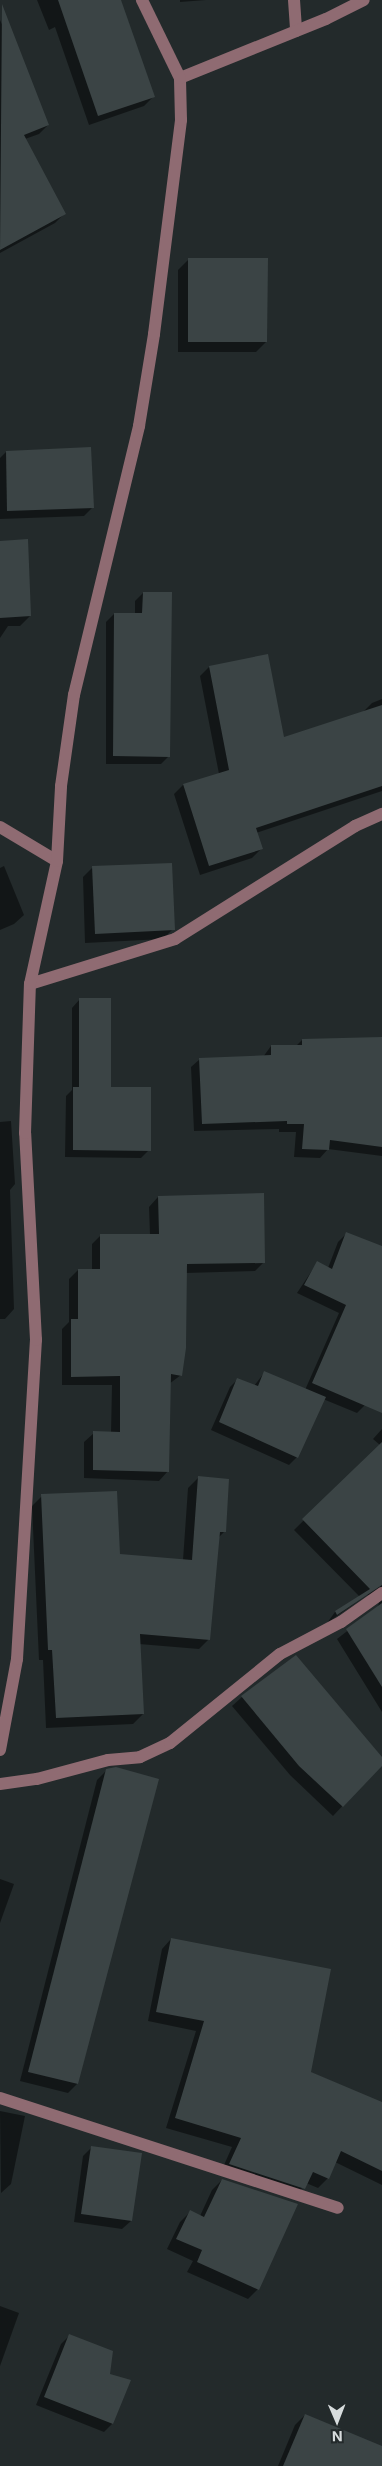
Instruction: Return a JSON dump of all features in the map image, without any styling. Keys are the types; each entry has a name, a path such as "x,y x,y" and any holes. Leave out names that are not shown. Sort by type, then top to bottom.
{"street":[{"path":"0,1750 16,1659 36,1340 25,1133 30,984 57,861 61,786 74,695 139,426 154,334 181,120 180,78 142,0"},
{"path":"294,0 296,31"},
{"path":"180,78 296,31 364,0"},
{"path":"30,984 175,939 355,826 382,814"},
{"path":"0,827 57,861"},
{"path":"0,1784 37,1779 108,1760 140,1757 170,1743 280,1654 341,1622 382,1593"},
{"path":"0,2098 338,2208"}],"building":[{"path":"58,0 121,0 155,97 98,116"},
{"path":"2,4 49,125 24,135 66,214 0,250"},
{"path":"188,258 268,258 267,342 188,342"},
{"path":"91,447 94,508 7,511 6,451"},
{"path":"28,539 31,616 0,618 0,541"},
{"path":"143,592 172,592 170,757 113,756 114,613 142,613"},
{"path":"268,654 284,737 382,705 382,786 256,828 263,849 209,866 183,784 229,770 209,666"},
{"path":"172,863 175,930 95,934 92,866"},
{"path":"79,998 111,998 111,1087 151,1087 151,1151 73,1150 73,1087 79,1087"},
{"path":"382,1037 382,1147 330,1140 329,1150 302,1149 304,1124 287,1124 287,1121 202,1124 199,1058 271,1055 271,1045 302,1045 302,1039"},
{"path":"264,1193 265,1263 187,1264 186,1348 182,1376 171,1374 169,1472 93,1470 93,1431 120,1432 120,1376 71,1377 71,1319 78,1319 78,1269 100,1269 100,1234 159,1234 158,1196"},
{"path":"346,1232 382,1246 382,1413 312,1383 346,1305 304,1285 317,1261 332,1269"},
{"path":"264,1371 326,1397 298,1458 219,1422 237,1378 258,1386"},
{"path":"382,1442 382,1585 337,1615 335,1611 370,1589 302,1519"},
{"path":"198,1476 229,1479 226,1532 220,1532 210,1640 140,1634 144,1714 56,1718 52,1650 48,1650 41,1494 117,1491 120,1554 192,1560"},
{"path":"382,1603 382,1687 346,1629"},
{"path":"296,1655 382,1757 382,1766 343,1807 299,1766 241,1696"},
{"path":"116,1767 159,1779 78,2084 28,2072 106,1769"},
{"path":"171,1938 331,1969 311,2072 382,2102 382,2171 341,2151 329,2179 313,2172 305,2189 229,2164 241,2138 175,2118 204,2021 156,2012"},
{"path":"91,2146 142,2153 132,2221 81,2214"},
{"path":"222,2179 298,2204 259,2290 197,2262 202,2250 176,2239 190,2210 204,2217"},
{"path":"69,2334 113,2351 110,2374 131,2380 113,2424 44,2397"},
{"path":"305,2414 382,2446 382,2466 283,2466"}]}
